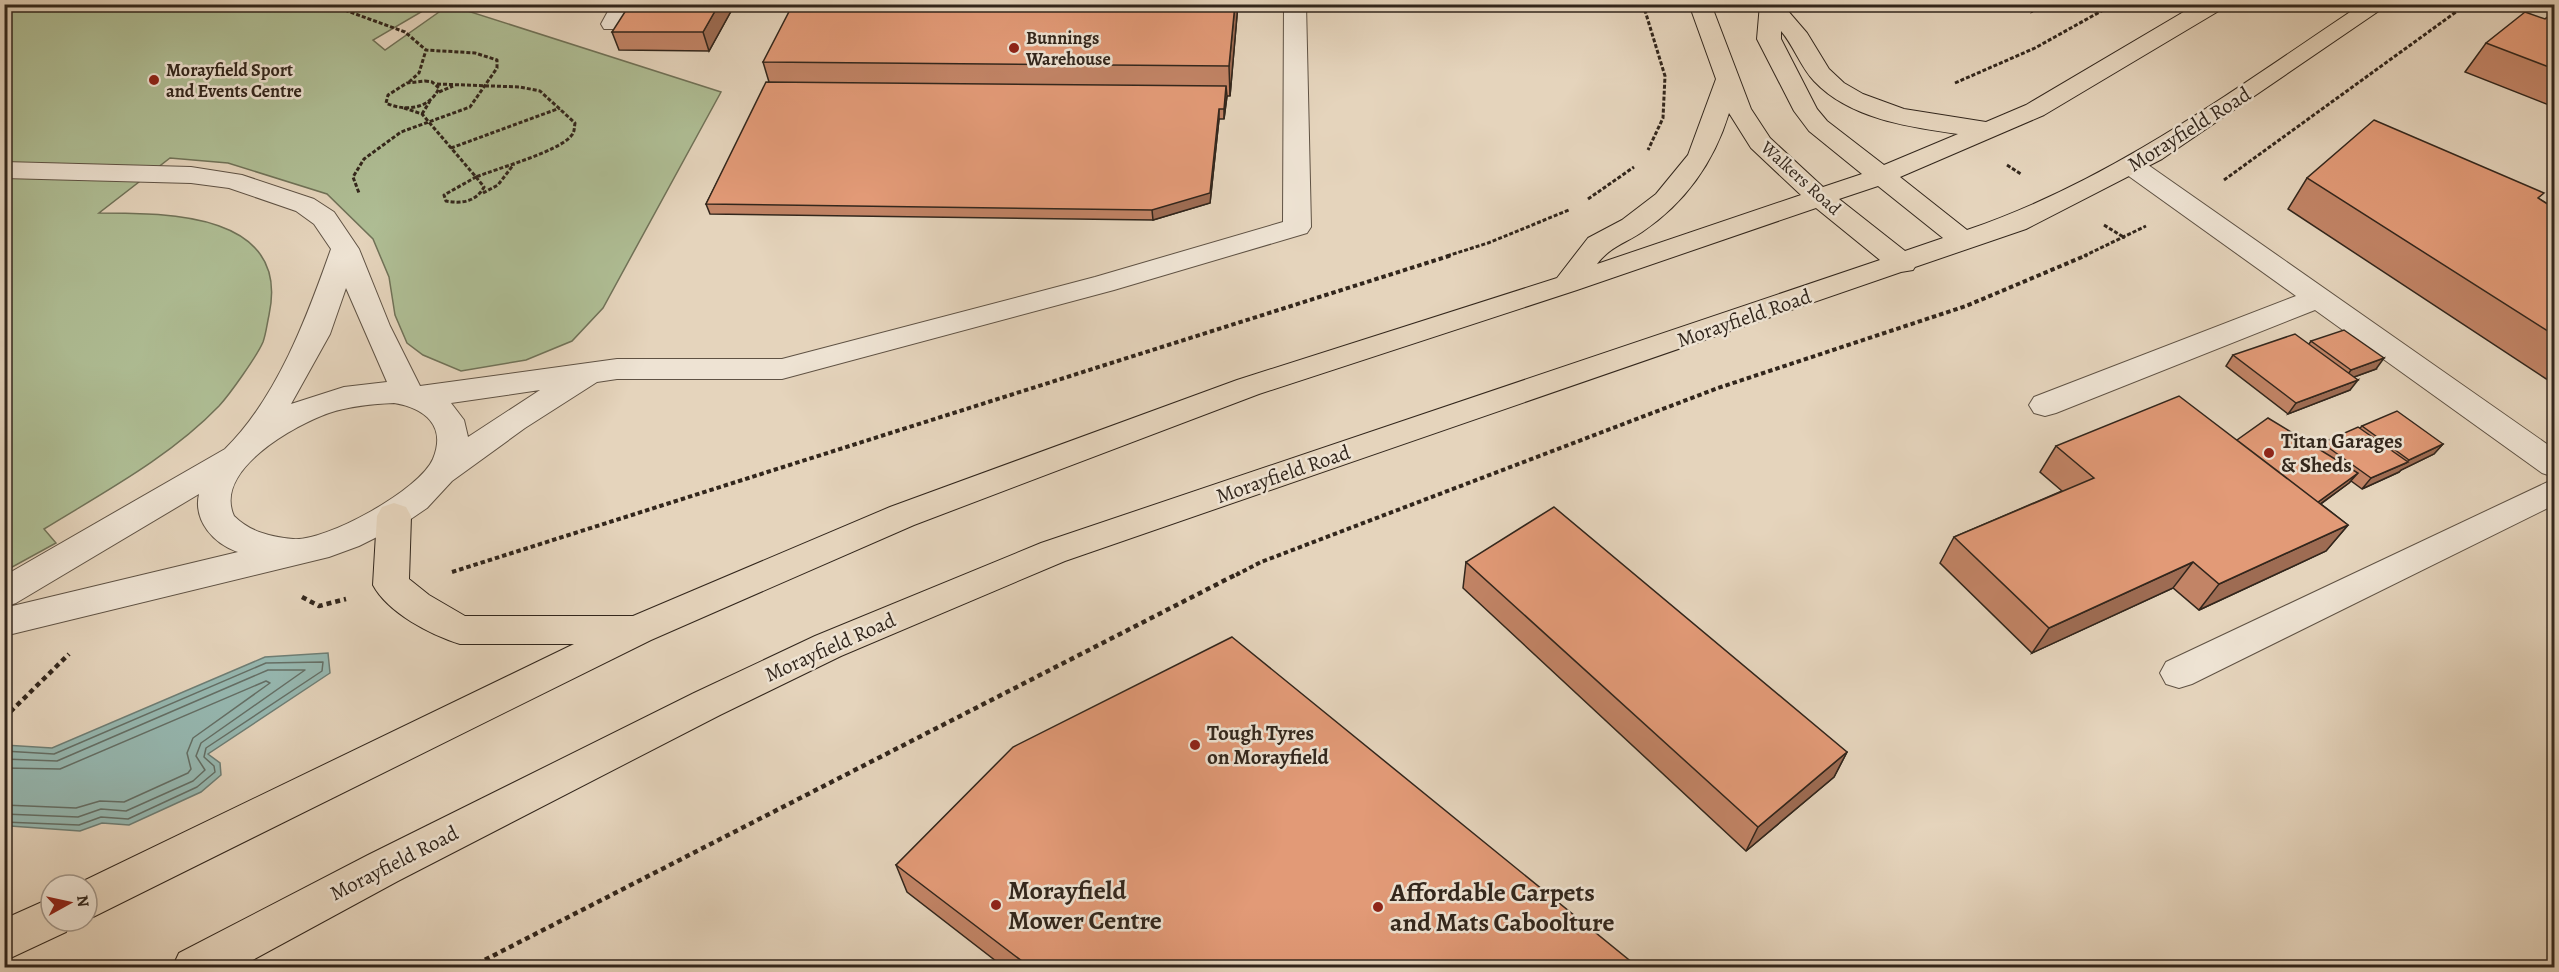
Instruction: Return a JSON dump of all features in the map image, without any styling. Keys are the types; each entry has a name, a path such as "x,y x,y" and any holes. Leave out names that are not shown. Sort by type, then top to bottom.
{"main road":[{"name":"Walkers Road","path":"1700,4 1739,110 1760,143 1819,197 1903,264"},
{"path":"99,894 638,630 902,516 1226,395 1567,284 1881,176 2035,110 2214,4"},
{"name":"Morayfield Road","path":"194,968 382,868 706,704 828,646 1042,557 1903,264 1965,242 2063,201 2132,166 2249,92 2378,4"},
{"path":"1771,6 1799,39 1821,75 1844,93 1877,109 1916,120 1989,130"},
{"path":"1771,6 1769,39 1806,111 1818,126 1965,242"},
{"path":"1567,284 1598,244 1632,226 1665,200 1700,157 1728,79"},
{"path":"393,516 391,585 416,605 460,630 638,630"},
{"path":"4,941 39,924"}],"street":[{"path":"612,24 624,4"},
{"path":"4,593 245,448 282,421 313,406 344,397 376,393 413,397 596,370 782,369 1104,284 1297,227 1295,4"},
{"path":"2132,166 2554,465"},
{"path":"4,170 191,175 234,181 305,205 324,218 345,249 375,326 413,397 435,406 447,419 453,435 451,453 441,473"},
{"path":"296,550 254,546 237,540 220,524 214,504 220,480 245,448 315,334 345,249"},
{"path":"2045,405 2319,298"},
{"path":"4,622 296,550 329,544 360,534 393,516 421,496 441,473 514,420 596,370"},
{"path":"2179,673 2554,491"}],"path":[{"path":"324,218 348,204 359,193 353,177 364,159 401,132 470,107 487,86 497,68 497,60 475,53 426,50 405,32 328,4"},
{"path":"1643,4 1665,76 1663,118 1648,150"},
{"path":"1948,86 2035,48 2114,4"},
{"path":"469,968 1262,562 1718,388 1966,306 2051,272 2125,238 2203,195 2467,4"},
{"path":"426,50 420,73 407,83 392,90 385,99 390,106 422,114 484,187 478,196"},
{"path":"420,73 424,81"},
{"path":"407,83 424,81 436,84 520,87 540,91 574,123 574,133 570,139 449,190 444,195 446,201 465,202 478,196 498,185 514,164"},
{"path":"436,84 439,92"},
{"path":"422,114 439,92 456,85"},
{"path":"404,108 430,101"},
{"path":"451,148 560,108"},
{"path":"2003,163 2125,238"},
{"path":"1586,200 1636,165"},
{"path":"396,588 1476,246 1577,207"},
{"path":"4,718 50,671"}],"green space":[{"path":"5,5 433,5 373,40 385,50 449,5 721,92 603,308 572,341 526,360 461,371 423,355 407,343 395,315 389,277 373,239 327,194 228,163 170,158 99,213 189,218 218,226 243,238 262,256 271,281 269,315 263,342 230,393 200,424 136,473 44,529 56,543 5,571"}],"water":[{"path":"328,653 330,673 208,754 220,763 221,775 201,792 129,825 102,823 80,831 10,826 5,829 5,745 52,748 265,657"}],"building":[{"path":"630,4 719,4 703,32 612,32"},
{"name":"Bunnings Warehouse","path":"793,4 1235,4 1229,66 763,62"},
{"path":"2525,12 2545,19 2554,12 2554,69 2486,43"},
{"path":"766,82 1226,86 1224,109 1219,109 1210,193 1152,210 706,204"},
{"path":"2374,120 2544,193 2538,198 2554,208 2554,335 2307,178"},
{"path":"2344,330 2384,358 2351,370 2311,341"},
{"path":"2295,334 2358,380 2296,403 2233,355"},
{"path":"2179,396 2348,525 2219,584 2193,562 2049,628 1954,537 2094,478 2056,446"},
{"path":"2397,411 2443,444 2409,460 2362,426"},
{"path":"2268,418 2358,473 2318,502 2237,440"},
{"path":"2358,427 2408,462 2371,478 2322,443"},
{"path":"1554,507 1847,752 1758,827 1466,562"},
{"path":"1232,637 1639,968 1031,968 896,865 1013,747"}],"place":[{"name":"Bunnings Warehouse","path":"1014,48"},
{"name":"Morayfield Sport and Events Centre","path":"154,80"},
{"name":"Titan Garages & Sheds","path":"2269,453"},
{"name":"Tough Tyres on Morayfield","path":"1195,745"},
{"name":"Morayfield Mower Centre","path":"996,905"},
{"name":"Affordable Carpets and Mats Caboolture","path":"1378,907"}]}
